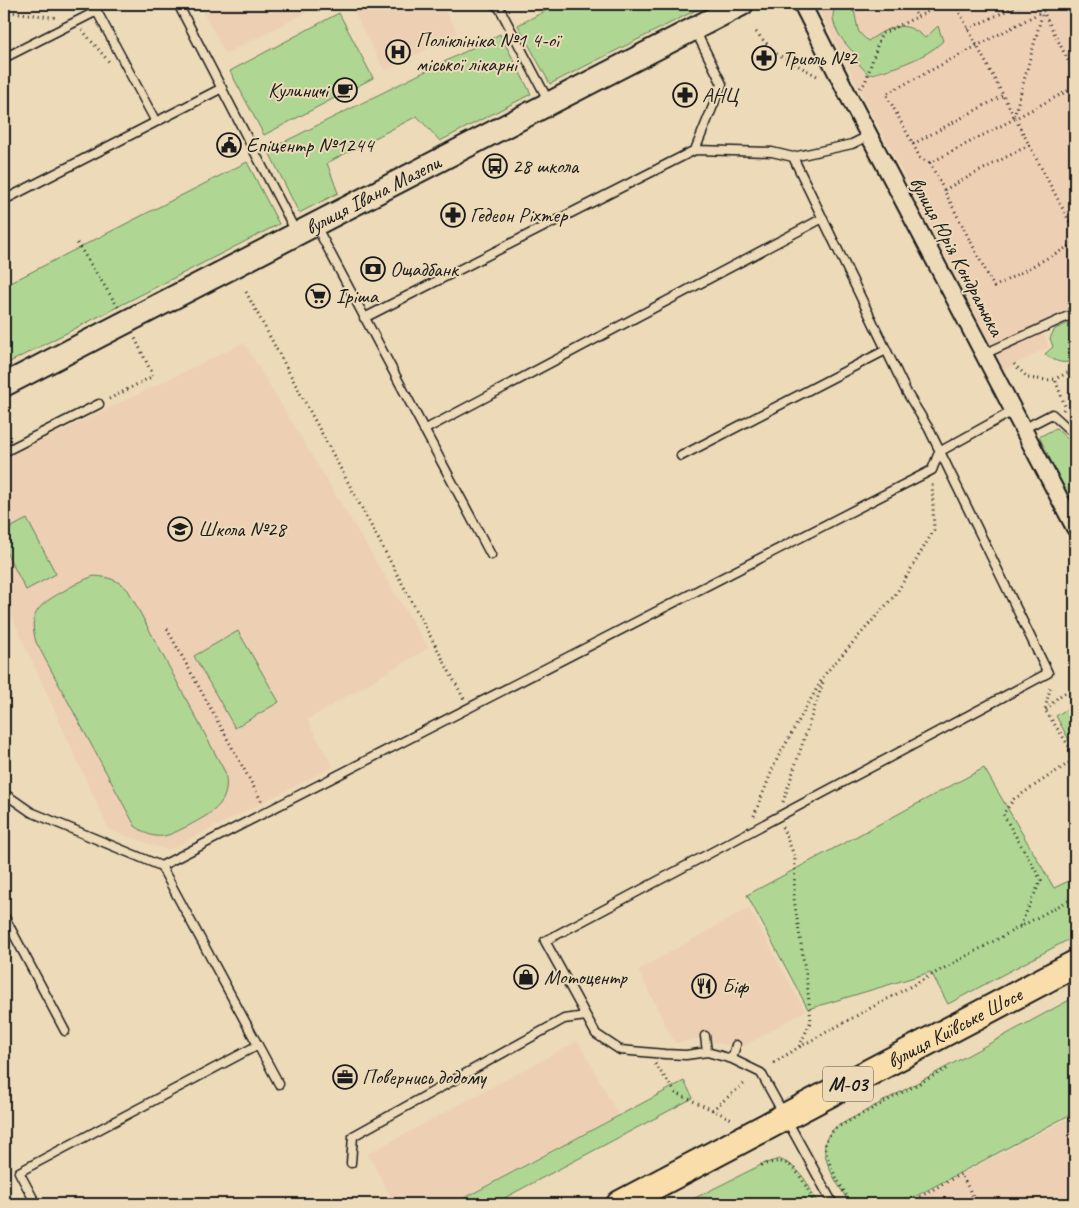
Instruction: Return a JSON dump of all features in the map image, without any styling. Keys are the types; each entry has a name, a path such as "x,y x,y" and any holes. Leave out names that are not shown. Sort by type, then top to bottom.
{"highway":[{"name":"вулиця Київське Шосе","path":"620,1204 1075,964"},
{"path":"1036,984 1075,971"}],"main road":[{"name":"вулиця Івана Мазепи","path":"4,385 742,4"}],"street":[{"name":"вулиця Юрія Кондратюка","path":"802,4 1075,528"}],"lane":[{"path":"178,4 222,88 306,229 364,318 491,555"},
{"path":"494,4 500,9 550,103"},
{"path":"4,58 76,22 95,7 156,122"},
{"path":"694,28 722,84 695,150"},
{"path":"4,200 222,88"},
{"path":"364,318 695,150 772,152 793,157 852,144 870,136"},
{"path":"793,157 886,350 907,392 929,429 1048,673 545,941 596,1034 620,1050 686,1055 707,1052 732,1059 761,1073 784,1118 833,1204"},
{"path":"424,430 823,218"},
{"path":"984,354 1075,312"},
{"path":"680,456 886,350"},
{"path":"4,452 99,404"},
{"path":"160,866 932,470 939,452 1013,411"},
{"path":"1023,429 1052,414 1075,435"},
{"path":"4,788 6,797 31,812 160,866 279,1084"},
{"path":"4,916 65,1031"},
{"path":"351,1163 353,1136 564,1019 586,1016"},
{"path":"705,1036 707,1052"},
{"path":"36,1204 19,1172 258,1045"},
{"path":"732,1059 736,1045"}],"path":[{"path":"839,4 853,10 874,4"},
{"path":"911,4 917,17"},
{"path":"850,99 865,83 881,34 943,4"},
{"path":"955,4 1075,232"},
{"path":"968,29 1021,4"},
{"path":"1014,118 1045,4"},
{"path":"4,11 76,22 99,52 113,66"},
{"path":"1043,11 886,94 920,158 930,163 994,287 1075,242"},
{"path":"1043,11 1075,74"},
{"path":"756,32 775,53 818,76"},
{"path":"930,163 1075,86"},
{"path":"913,144 1002,96"},
{"path":"944,190 1029,145"},
{"path":"77,243 127,322 153,376 99,404"},
{"path":"246,292 469,708"},
{"path":"1014,364 1028,378 1048,380 1057,378 1075,369"},
{"path":"1057,378 1056,382 1065,406 1059,420"},
{"path":"748,833 775,763 825,674 896,594 934,530 932,470"},
{"path":"167,629 267,811"},
{"path":"1019,928 1041,880 1003,814 1014,799 1072,761 1069,746 1045,710 1051,686 1048,673"},
{"path":"799,1047 811,1021 808,983 794,899 795,857 778,817 825,674"},
{"path":"1045,710 1058,697 1075,687"},
{"path":"774,1063 799,1047 1075,897"},
{"path":"647,1052 676,1093 734,1120"},
{"path":"851,1204 827,1157 826,1140 830,1134 836,1128 950,1067"},
{"path":"712,1110 745,1083"},
{"path":"761,1165 779,1161 794,1169 802,1178 815,1204"},
{"path":"907,1204 961,1174 977,1204"}],"shaded area":[{"path":"199,4 323,4 225,54"},
{"name":"Поліклініка №1 4-ої міської лікарні","path":"350,4 442,4 457,33 385,71"},
{"path":"818,4 1075,4 1075,318 1043,333 1048,347 1004,370 820,12"},
{"name":"Школа №28","path":"244,343 428,648 307,720 333,767 168,850 109,830 4,599 4,459"},
{"path":"749,908 805,1011 739,1049 717,1042 697,1039 675,1043 638,970"},
{"path":"578,1041 618,1115 450,1204 395,1204 368,1154"},
{"path":"1075,1115 1075,1204 904,1204 961,1174"}],"green space":[{"path":"559,4 708,4 550,84 518,25"},
{"path":"837,4 852,5 859,32 868,41 890,29 903,26 910,28 925,38 938,26 943,41 918,58 869,75 857,62 858,57 838,33 833,18"},
{"path":"339,13 373,78 264,135 230,71"},
{"path":"500,34 531,94 440,141 417,116 327,163 338,193 299,213 268,150"},
{"path":"247,162 279,224 4,365 4,286"},
{"path":"1075,320 1075,359 1059,362 1045,354 1053,347 1050,338 1055,329"},
{"path":"1056,428 1075,446 1075,508 1039,437"},
{"path":"27,519 56,574 26,590 4,548 4,531"},
{"path":"94,576 112,579 128,590 225,772 226,792 218,806 197,821 168,835 152,835 135,826 36,642 33,624 34,617 41,606 81,581"},
{"path":"238,631 279,702 235,728 194,656"},
{"path":"1075,704 1075,751 1056,716"},
{"path":"984,768 1054,888 1075,878 1075,936 948,1004 931,972 808,1009 747,895"},
{"path":"1075,997 1075,1112 901,1204 850,1204 828,1165 825,1154 825,1144 828,1135 836,1127"},
{"path":"684,1081 693,1098 493,1204 453,1204"},
{"path":"779,1159 799,1172 818,1204 683,1204 763,1164"}],"place":[{"name":"Поліклініка №1 4-ої міської лікарні","path":"398,52"},
{"name":"Триоль №2","path":"764,58"},
{"name":"Кулиничі","path":"345,90"},
{"name":"АНЦ","path":"685,95"},
{"name":"Епіцентр №1244","path":"229,145"},
{"name":"28 школа","path":"495,166"},
{"name":"Гедеон Ріхтер","path":"453,215"},
{"name":"Ощадбанк","path":"373,269"},
{"name":"Іріша","path":"318,296"},
{"name":"Школа №28","path":"180,529"},
{"name":"Мотоцентр","path":"526,977"},
{"name":"Біф","path":"704,986"},
{"name":"Повернись додому","path":"345,1077"}]}
